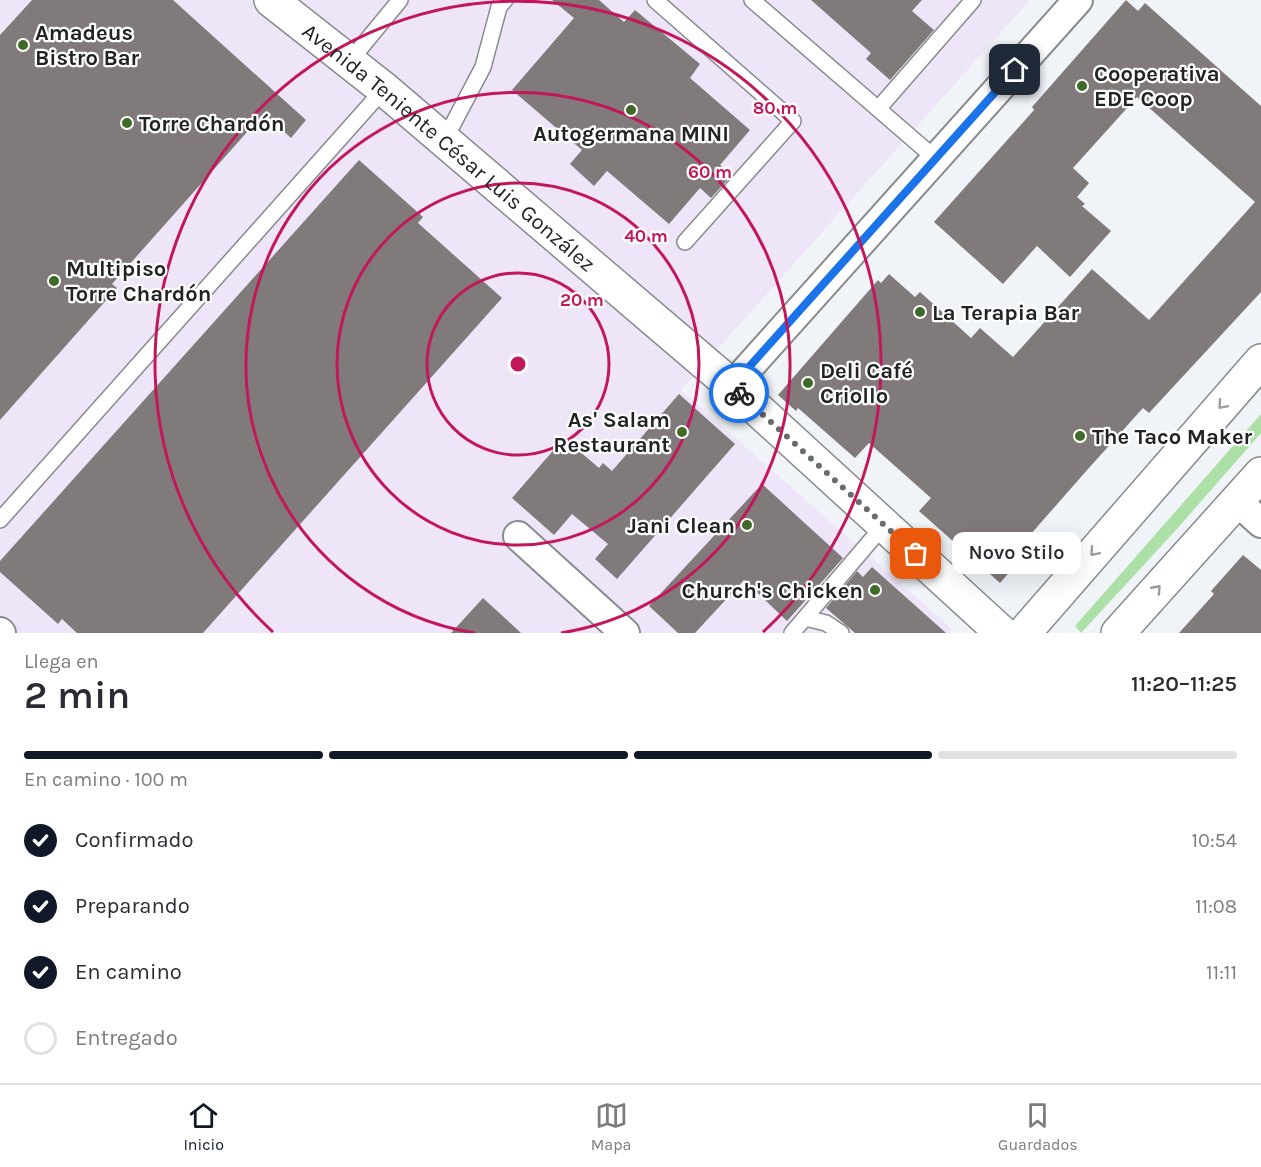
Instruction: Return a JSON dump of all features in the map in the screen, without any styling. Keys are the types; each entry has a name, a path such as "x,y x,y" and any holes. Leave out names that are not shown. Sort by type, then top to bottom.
{"street":[{"name":"Avenida Teniente César Luis González","path":"271,0 384,89 732,386 1002,633"},
{"path":"732,386 1078,0"},
{"path":"1024,633 1261,362"},
{"path":"1118,633 1261,474"},
{"path":"1237,501 1261,523"},
{"path":"518,536 625,633"}],"lane":[{"path":"349,62 400,0"},
{"path":"444,141 483,68 499,7 505,0"},
{"path":"655,0 793,121 685,242"},
{"path":"752,0 936,159"},
{"path":"878,109 973,0"},
{"path":"0,520 384,89"},
{"path":"792,633 884,525"},
{"path":"805,618 822,628 841,633"}],"shaded area":[{"path":"0,0 1030,0 681,390 950,627 951,633 0,633"}],"green space":[{"path":"1261,414 1261,433 1081,633 1075,626"}],"building":[{"name":"Torre Chardón","path":"32,0 173,0 306,120 291,138 264,113 112,284 117,288 0,420 0,35"},
{"name":"Autogermana MINI","path":"552,0 599,0 624,22 635,10 700,64 690,78 750,130 720,165 732,175 711,198 700,188 669,224 607,171 594,186 570,164 582,150 512,90 574,18"},
{"path":"811,0 922,0 912,11 934,30 890,80 866,59 871,53"},
{"path":"1126,0 1138,11 1145,3 1261,106 1261,292 1149,413 1143,408 1088,469 1030,535 1037,541 1000,583 919,511 931,498 869,443 855,458 798,408 796,411 778,395 878,280 881,283 889,274 915,297 920,292 971,338 980,328 1013,357 1092,269 1149,320 1255,202 1137,97 1073,168 1089,183 1077,197 1085,204 1082,206 1111,231 1070,277 1037,246 1003,284 934,222 1034,110 1032,107"},
{"path":"359,160 423,217 418,223 502,298 203,633 77,633 62,619 58,624 0,572 0,561"},
{"path":"679,394 735,444 617,579 595,559 608,544 572,514 554,535 512,498 564,438 599,468 603,463 612,471"},
{"path":"762,484 843,558 787,621 744,580 695,633 678,633 649,606"},
{"path":"1243,555 1261,570 1261,633 1179,633 1214,594 1211,591"},
{"name":"Church's Chicken","path":"872,567 946,633 855,633 826,608 857,571 863,577"},
{"path":"483,598 521,633 451,633"}],"way so far":[{"path":"739,393 916,554"}],"place":[{"name":"Amadeus Bistro Bar","path":"23,45"},
{"name":"Cooperativa EDE Coop","path":"1082,86"},
{"name":"Autogermana MINI","path":"631,110"},
{"name":"Torre Chardón","path":"127,123"},
{"name":"Multipiso Torre Chardón","path":"54,281"},
{"name":"La Terapia Bar","path":"920,312"},
{"name":"Deli Café Criollo","path":"808,383"},
{"name":"As' Salam Restaurant","path":"682,432"},
{"name":"The Taco Maker","path":"1080,436"},
{"name":"Jani Clean","path":"747,525"},
{"name":"Novo Stilo","path":"916,554"},
{"name":"Church's Chicken","path":"875,590"}],"route":[{"path":"739,393 732,386 1015,70"}]}
